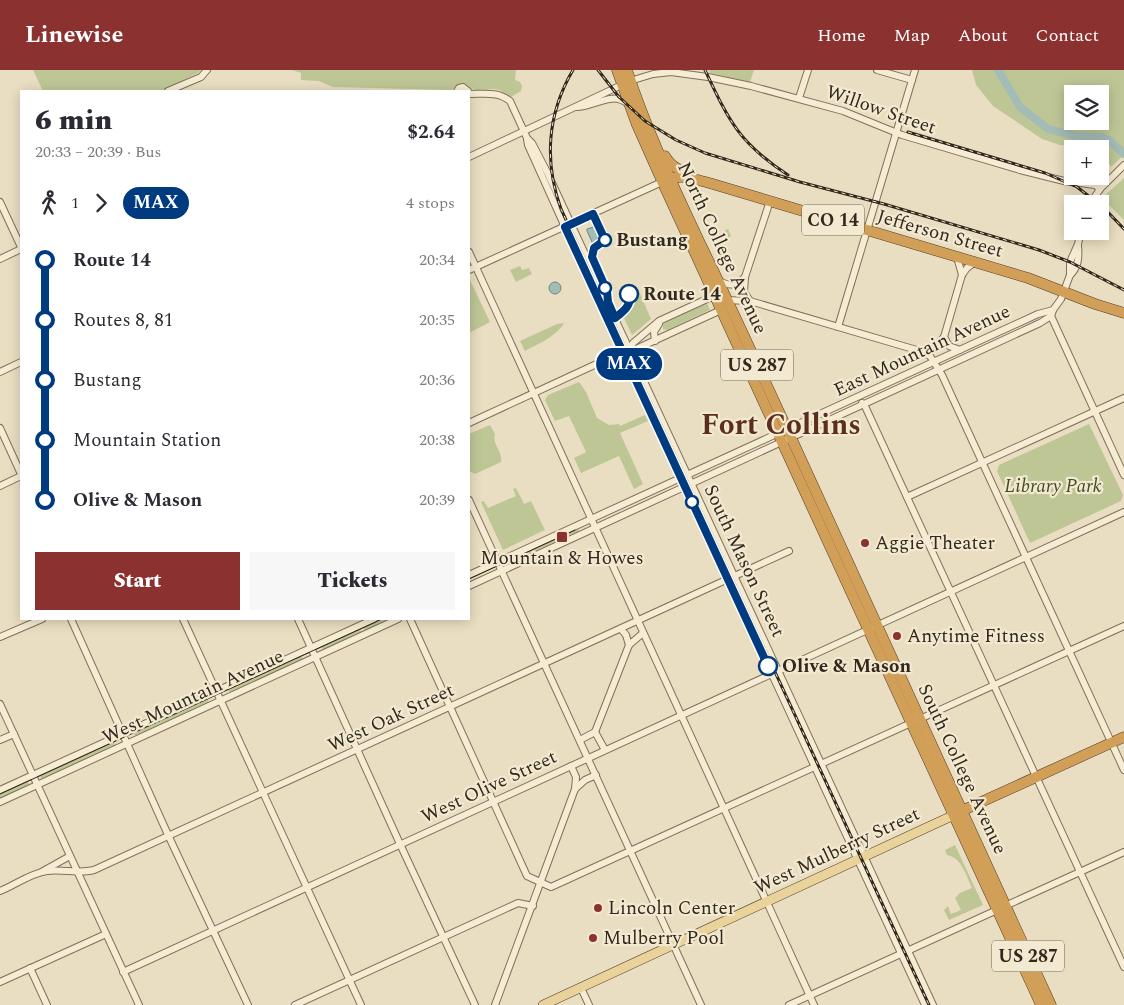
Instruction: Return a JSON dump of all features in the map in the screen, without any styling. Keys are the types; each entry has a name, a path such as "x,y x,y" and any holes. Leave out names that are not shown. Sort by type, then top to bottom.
{"highway":[{"name":"North College Avenue","path":"617,70 626,83 651,134 666,180 714,296 784,436"},
{"name":"North College Avenue","path":"627,70 626,83 630,106 718,280 784,436"},
{"name":"CO 14","path":"651,134 661,146 672,165 680,170 699,176 706,182"},
{"name":"Jefferson Street","path":"666,180 682,176 706,182 1028,278 1064,292"},
{"name":"CO 14","path":"1064,292 1124,313"},
{"name":"South College Avenue","path":"784,436 1001,908 1041,1005"},
{"path":"958,813 1124,737"},
{"name":"South College Avenue","path":"958,813 981,874 988,882 1024,947 1051,1005"}],"main road":[{"name":"West Mulberry Street","path":"543,1005 958,813"}],"street":[{"path":"170,90 201,76 207,70"},
{"path":"799,98 808,70"},
{"path":"877,70 912,80"},
{"path":"838,327 915,70"},
{"name":"Willow Street","path":"470,157 626,83 654,74 682,73 799,98 842,111 896,132 1020,170 1064,181 1095,185 1100,189"},
{"name":"South Mason Street","path":"470,92 496,94 510,101 527,138 532,143 547,172 568,225 688,485 905,952 932,1005"},
{"path":"574,107 589,106 612,98 622,100 630,106"},
{"path":"1096,195 1124,165"},
{"path":"666,180 472,268 592,519 814,1005"},
{"path":"750,301 744,292 745,277 770,201"},
{"path":"0,202 20,246"},
{"name":"East Mountain Avenue","path":"784,436 864,404 1040,323 1052,313 1060,301 1070,275 1075,270 1079,256 1079,240"},
{"path":"0,258 20,248"},
{"path":"957,257 962,275"},
{"path":"920,351 934,347 944,337 962,275 975,262"},
{"path":"718,280 730,286 737,284 745,277"},
{"path":"626,350 653,326 679,311 714,296 727,300 750,301 928,354 939,369 1124,770"},
{"path":"470,423 626,350 636,349 721,310 727,300"},
{"path":"655,340 653,336 656,327 679,311"},
{"name":"East Mountain Avenue","path":"784,436 851,400 888,383 1043,312 1052,313"},
{"path":"1052,313 1124,475"},
{"path":"944,337 949,346 953,349 961,350"},
{"path":"0,372 20,362"},
{"path":"884,395 884,389 888,383"},
{"path":"907,497 1124,398"},
{"path":"851,400 864,404 1124,967"},
{"path":"0,428 20,473"},
{"path":"470,575 684,476 784,436"},
{"path":"470,586 688,485 784,436"},
{"path":"0,486 20,476"},
{"path":"470,502 701,1005"},
{"name":"West Olive Street","path":"124,972 213,929 1124,512"},
{"name":"West Oak Street","path":"0,891 40,873 94,870 788,551"},
{"path":"0,638 40,620"},
{"path":"71,620 169,837 248,1005"},
{"path":"183,620 361,1005"},
{"path":"298,620 475,1005"},
{"name":"West Mountain Avenue","path":"0,790 372,620"},
{"name":"West Mountain Avenue","path":"0,802 396,620"},
{"path":"410,620 527,876 541,883 554,886 1124,626"},
{"path":"621,629 631,644"},
{"path":"580,740 595,732 631,644 643,633"},
{"path":"631,644 647,642"},
{"path":"0,704 138,1005"},
{"path":"595,732 605,750"},
{"path":"0,740 14,734"},
{"path":"491,1005 496,1002 575,789 576,777 571,766"},
{"path":"575,789 585,780 596,775"},
{"path":"789,1005 1124,852"},
{"path":"40,873 70,856"},
{"path":"295,1005 518,903 533,906"},
{"path":"0,982 106,934"},
{"name":"South Mason Street","path":"905,952 925,1005"},
{"path":"30,968 47,1005"},
{"path":"580,988 588,1005"}],"green space":[{"path":"33,70 201,70 163,90 43,90"},
{"path":"292,70 516,70 515,80 520,82 522,86 521,91 511,97 494,89 476,90 461,84 451,90 333,87 319,81 301,80 301,73"},
{"path":"709,70 754,70 750,82 710,73"},
{"path":"972,70 1124,70 1124,155 1111,167 1109,163 1109,140 1064,140 1064,145 1060,145 1042,139 993,106 976,85"},
{"path":"1124,178 1124,220 1109,205 1109,195 1105,195"},
{"path":"728,229 731,236 721,245 718,234"},
{"path":"520,266 522,270 529,268 532,274 516,282 510,270"},
{"path":"470,280 490,322 470,332"},
{"path":"639,291 651,319 632,335 624,318 634,304 634,293"},
{"path":"707,303 710,310 667,330 663,329 663,325 666,322"},
{"path":"564,323 552,336 525,351 520,341 557,324"},
{"path":"579,382 586,392 597,418 609,425 619,424 620,426 645,415 648,421 620,433 643,484 634,489 619,456 581,473 574,458 586,452 569,416 555,421 545,400 548,395"},
{"name":"Library Park","path":"1089,424 1123,495 1121,501 1030,543 997,471 999,465"},
{"path":"490,425 495,434 494,438 501,462 475,474 470,472 470,434"},
{"path":"516,488 524,504 531,501 545,530 503,550 481,502 484,501 488,508 516,496 513,489"},
{"path":"577,528 580,532 511,564 508,562 508,560"},
{"path":"377,620 391,620 366,630 364,629 365,625"},
{"path":"358,629 361,631 360,634 325,650 321,648 321,646"},
{"path":"301,656 303,659 230,693 228,689"},
{"path":"207,699 208,703 137,736 133,734 133,732"},
{"path":"113,741 115,746 43,779 40,777 40,775"},
{"path":"27,781 28,786 0,799 0,793"},
{"path":"955,845 983,905 949,920 944,910 948,906 951,914 961,910 955,898 960,893 972,888 960,863 947,855 945,850"}],"water":[{"path":"594,227 599,237 593,244 587,229"},
{"path":"557,282 560,283 560,293 553,294 550,293 549,286 550,283"}],"waterway":[{"path":"998,70 1020,107 1048,129 1076,136 1102,137 1109,140 1124,154"}],"tram line":[{"path":"470,579 575,530"},
{"path":"0,794 380,620"}],"railway":[{"path":"573,70 558,104 551,138 552,174 561,209 929,1005"},
{"path":"598,70 619,97 645,121 676,140 705,153 1039,250 1070,262 1124,290"},
{"path":"705,70 737,130 758,152 788,175"},
{"path":"908,132 1045,173 1077,187 1087,195"},
{"path":"1109,213 1124,229"}],"bus line":[{"name":"MAX","path":"629,294 629,304 615,318 608,302 607,291 593,260 592,253 594,248 605,240 593,214 565,227 768,666"}],"place":[{"name":"Bustang","path":"605,240"},
{"name":"Route 14","path":"629,294"},
{"name":"Mountain & Howes","path":"562,537"},
{"name":"Aggie Theater","path":"865,543"},
{"name":"Anytime Fitness","path":"897,636"},
{"name":"Olive & Mason","path":"768,666"},
{"name":"Lincoln Center","path":"598,908"},
{"name":"Mulberry Pool","path":"593,938"}],"district":[{"name":"Fort Collins","path":"781,425"}]}
